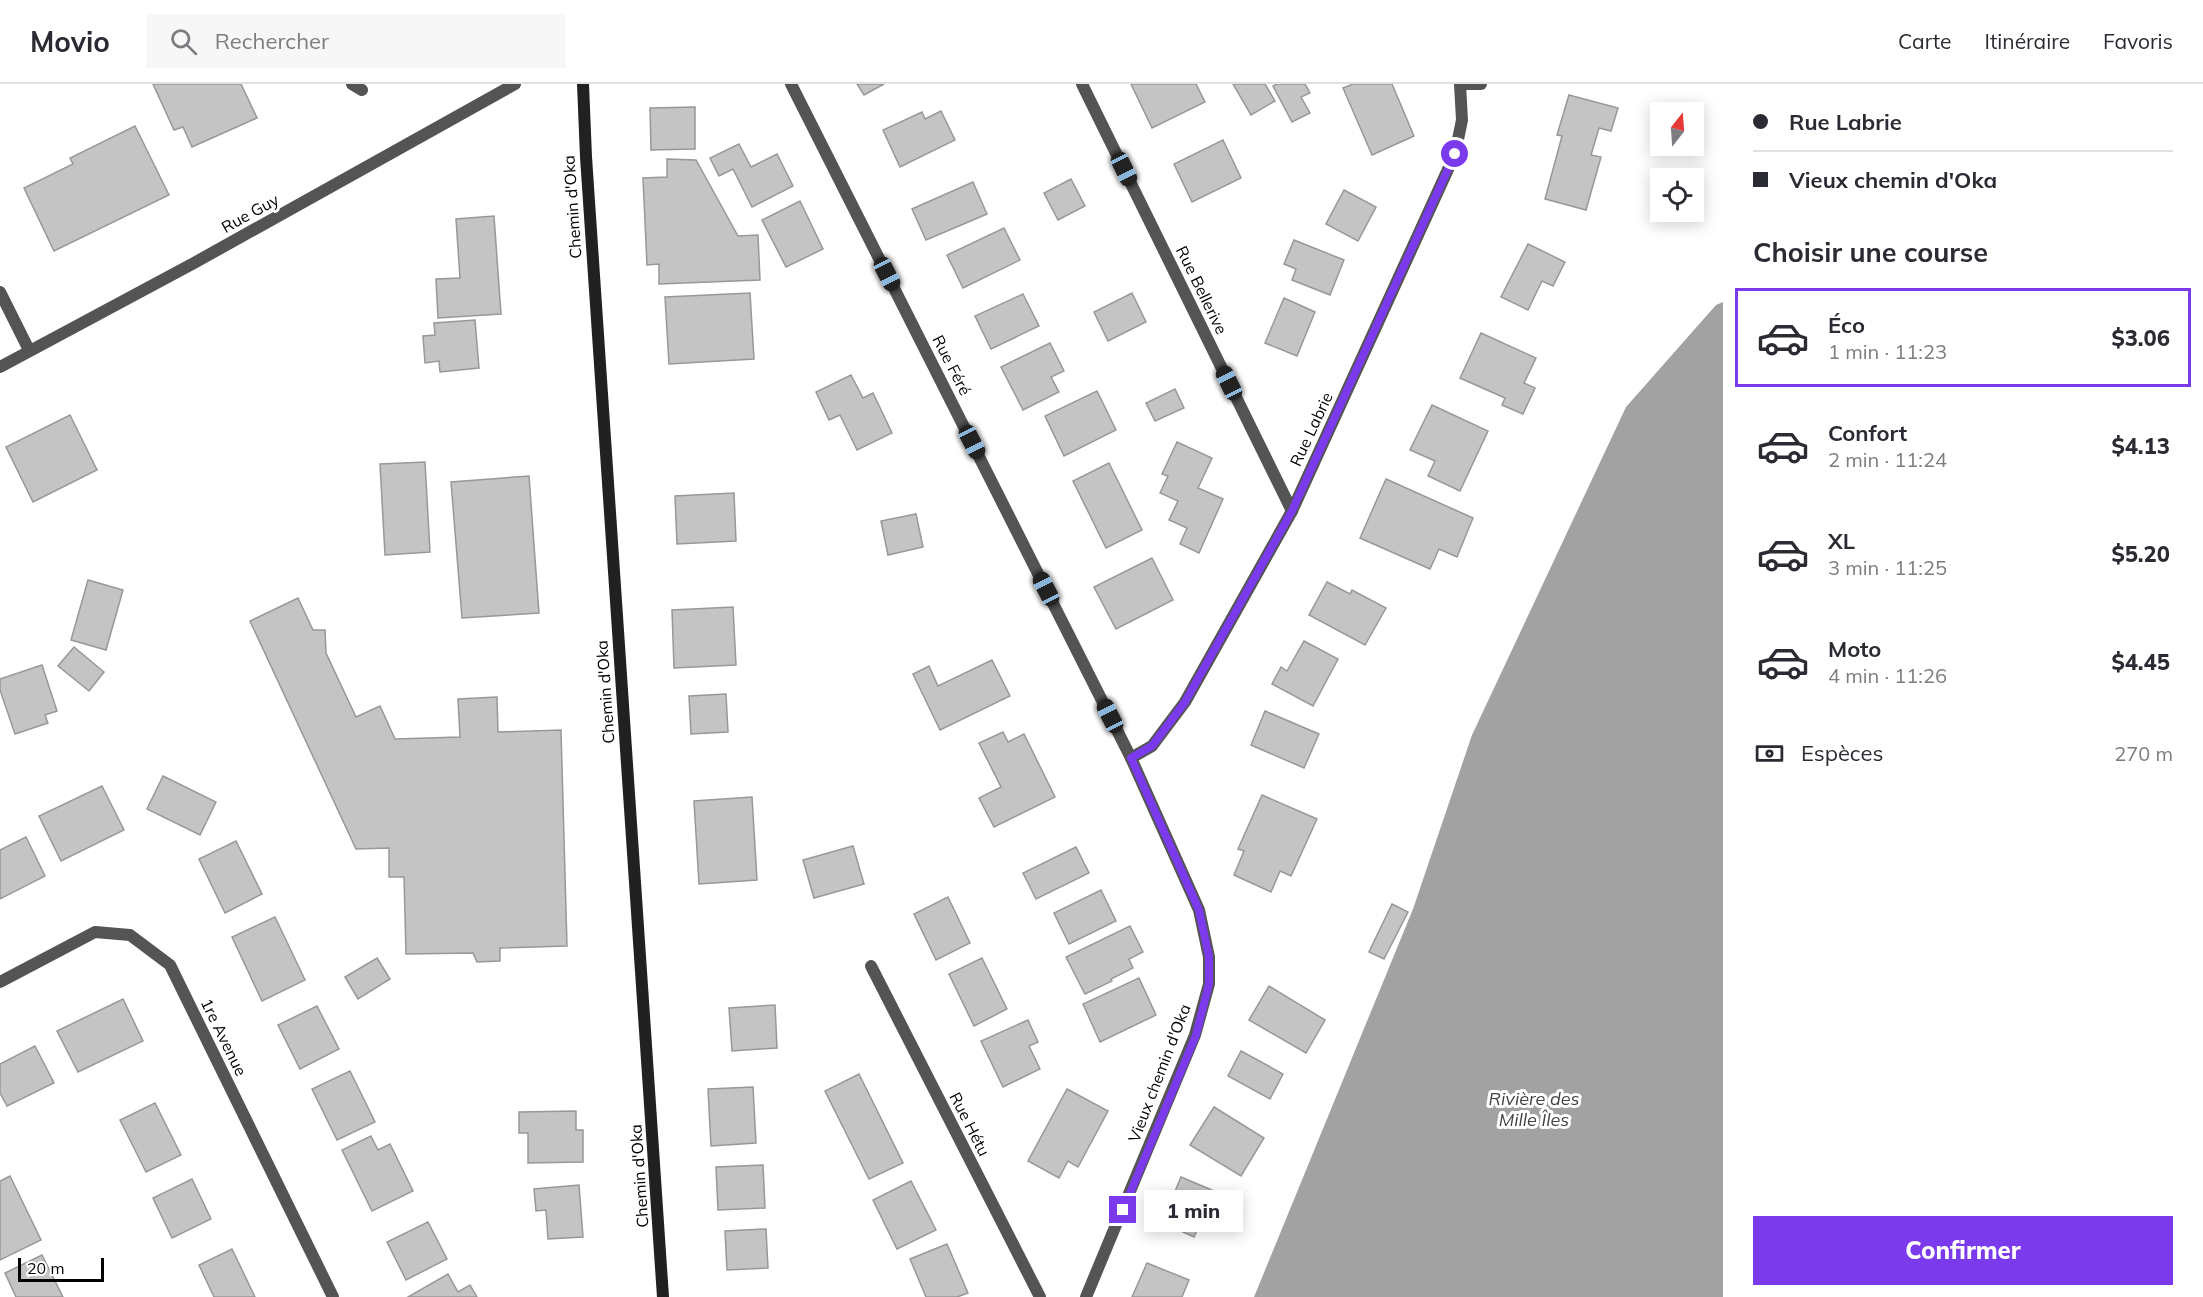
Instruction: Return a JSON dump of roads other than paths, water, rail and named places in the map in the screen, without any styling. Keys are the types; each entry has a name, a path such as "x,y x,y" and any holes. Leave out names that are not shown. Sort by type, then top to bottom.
{"main road":[{"name":"Chemin d'Oka","path":"583,84 585,157 663,1297"}],"street":[{"name":"Rue Guy","path":"0,367 515,84"},
{"name":"Rue Féré","path":"791,84 1131,758"},
{"name":"Rue Bellerive","path":"1082,84 1292,511"},
{"name":"Rue Labrie","path":"1131,758 1152,746 1185,702 1292,511 1455,154 1462,120 1460,84 1481,84"},
{"path":"0,292 29,351"},
{"name":"Vieux chemin d'Oka","path":"1086,1297 1196,1035 1209,984 1209,957 1199,910 1131,758"},
{"name":"1re Avenue","path":"0,982 95,932 130,935 170,965 333,1297"},
{"name":"Rue Hétu","path":"871,966 1040,1297"}],"water":[{"name":"Rivière des Mille Îles","path":"1723,302 1723,1297 1254,1297 1413,909 1472,735 1626,407 1716,305"}]}
